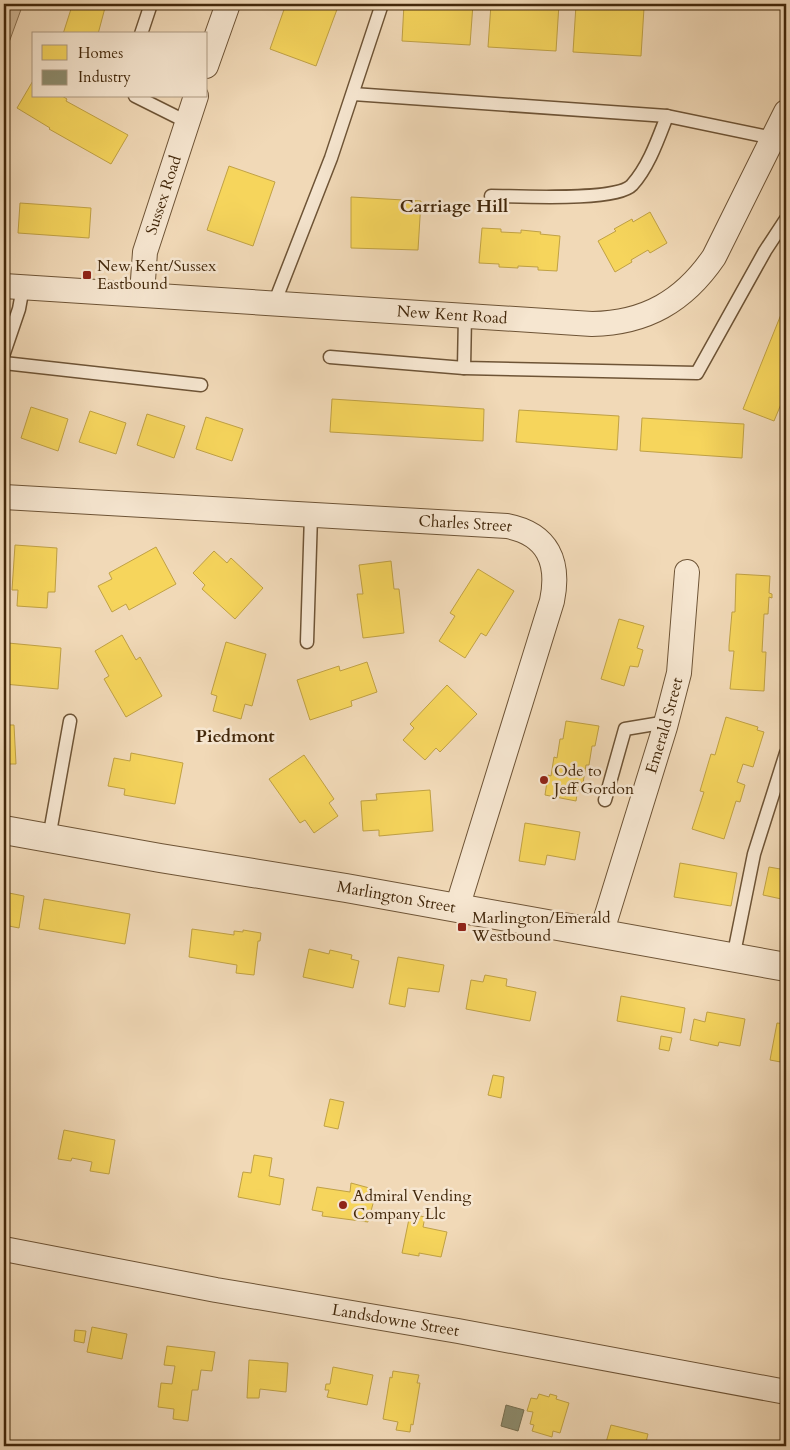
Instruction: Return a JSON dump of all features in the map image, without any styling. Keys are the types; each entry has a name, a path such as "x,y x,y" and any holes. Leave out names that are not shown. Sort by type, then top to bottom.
{"street":[{"path":"208,60 228,4"},
{"name":"Sussex Road","path":"142,294 145,252 195,98"},
{"name":"New Kent Road","path":"13,287 608,324 648,314 671,302 688,289 702,274 714,257 786,112"},
{"name":"Charles Street","path":"4,497 507,526 519,529 539,541 550,556 555,569 555,588 457,908"},
{"name":"Emerald Street","path":"601,934 667,722 680,673 687,572"},
{"name":"Marlington Street","path":"4,830 786,967"},
{"name":"Landsdowne Street","path":"4,1249 207,1288 458,1331 786,1392"}],"lane":[{"path":"141,32 151,4"},
{"path":"274,304 331,158 382,4"},
{"path":"353,94 667,116 773,138"},
{"path":"140,98 187,122"},
{"path":"491,196 591,196 609,194 631,186 648,161 667,116"},
{"path":"330,358 464,368 697,373 786,219"},
{"path":"4,353 19,309 13,287"},
{"path":"464,368 465,315"},
{"path":"4,362 201,385"},
{"path":"307,642 311,515"},
{"path":"49,838 70,720"},
{"path":"605,800 625,729 667,722"},
{"path":"733,958 754,854 786,753"}],"shaded area":[{"path":"4,4 23,4 4,56"}],"building: Homes":[{"path":"71,4 106,4 99,32 64,32 71,9 69,8"},
{"path":"286,4 339,4 316,66 270,49"},
{"path":"404,4 473,4 470,45 402,41"},
{"path":"491,4 559,4 556,51 488,47"},
{"path":"576,5 644,8 641,56 573,52"},
{"path":"32,82 32,98 65,98 66,101 128,135 111,164 49,129 17,108"},
{"path":"229,166 275,182 253,246 207,230"},
{"path":"351,197 421,201 418,250 351,248"},
{"path":"20,203 91,208 89,238 18,233"},
{"path":"650,212 667,243 650,253 648,250 615,272 598,241 616,231 614,229 632,219 633,222"},
{"path":"482,228 501,229 501,232 521,233 521,230 541,232 540,234 560,236 557,271 538,270 538,267 499,267 499,264 479,263"},
{"path":"786,302 786,392 774,421 743,409"},
{"path":"332,399 484,409 483,441 330,432"},
{"path":"31,407 68,419 58,451 21,438"},
{"path":"519,410 619,416 617,450 516,442"},
{"path":"90,411 126,423 116,454 79,442"},
{"path":"147,414 185,426 174,458 137,445"},
{"path":"206,417 243,429 232,461 196,449"},
{"path":"642,418 744,424 742,458 640,451"},
{"path":"15,545 57,548 55,592 48,592 47,608 17,606 18,590 12,590"},
{"path":"156,547 176,584 129,610 126,604 112,612 98,586 112,579 109,573"},
{"path":"214,551 227,563 231,558 263,588 235,619 202,589 205,585 193,573"},
{"path":"391,561 394,589 399,589 404,633 363,638 357,594 363,594 359,565"},
{"path":"478,569 514,591 486,636 481,633 465,658 439,641 455,616 450,613"},
{"path":"736,574 770,576 769,593 772,594 772,598 769,597 768,614 764,614 762,652 766,652 764,691 730,689 734,651 729,651 729,646 732,612 735,612"},
{"path":"619,619 644,626 637,648 643,650 638,667 630,666 624,686 601,679"},
{"path":"122,635 136,660 140,657 162,696 126,717 104,679 109,676 95,651"},
{"path":"226,642 266,654 252,706 245,704 241,719 213,711 217,696 211,694"},
{"path":"8,643 61,648 58,689 4,684 4,648 7,649"},
{"path":"367,662 377,692 351,701 352,706 310,720 297,680 339,666 340,671"},
{"path":"447,685 477,714 440,752 436,748 425,760 403,740 414,728 410,724"},
{"path":"726,717 758,727 757,730 764,732 753,767 743,764 737,782 745,785 740,802 736,801 724,839 692,829 704,792 700,791 711,754 715,755"},
{"path":"566,721 599,726 595,746 592,746 589,765 586,765 583,783 579,782 576,801 545,795 548,775 551,776 554,757 557,758 560,739 563,739"},
{"path":"4,725 14,725 16,764 4,764"},
{"path":"131,753 183,763 175,804 124,795 125,789 108,786 114,758 130,761"},
{"path":"304,755 334,799 329,803 338,816 314,833 305,820 300,823 269,779"},
{"path":"430,790 433,831 379,836 379,830 363,831 361,801 377,800 376,794"},
{"path":"525,823 580,832 575,860 547,855 545,865 519,861"},
{"path":"680,863 737,873 731,906 674,897"},
{"path":"769,867 786,870 786,900 763,895"},
{"path":"4,892 24,896 19,928 4,925"},
{"path":"44,899 130,914 125,944 39,929"},
{"path":"192,929 234,935 234,931 243,932 243,930 261,933 260,941 258,941 254,975 236,973 237,965 189,957"},
{"path":"309,949 329,954 330,950 352,955 351,959 359,961 353,988 303,977"},
{"path":"398,957 444,965 439,992 408,988 405,1007 389,1004"},
{"path":"485,975 507,979 506,986 536,992 530,1021 466,1009 471,980 483,982"},
{"path":"621,996 685,1008 681,1033 617,1021"},
{"path":"707,1012 745,1019 740,1046 719,1042 718,1046 690,1040 694,1019 705,1022"},
{"path":"777,1023 786,1024 786,1063 770,1060"},
{"path":"661,1036 672,1038 669,1051 659,1049"},
{"path":"493,1075 504,1077 501,1098 488,1095"},
{"path":"330,1099 344,1102 338,1129 324,1126"},
{"path":"64,1130 115,1140 109,1174 90,1171 92,1162 72,1158 71,1161 58,1159"},
{"path":"254,1155 272,1158 269,1176 284,1179 280,1205 238,1197 243,1172 251,1173"},
{"name":"Admiral Vending Company Llc","path":"351,1183 373,1189 371,1200 374,1200 368,1222 322,1216 323,1212 312,1210 317,1187 350,1192"},
{"path":"410,1214 425,1217 423,1227 447,1232 441,1257 419,1253 419,1256 402,1253"},
{"path":"92,1327 127,1334 122,1359 87,1352"},
{"path":"75,1330 86,1331 84,1343 74,1341"},
{"path":"167,1346 215,1352 212,1371 201,1370 198,1390 192,1390 188,1421 173,1419 174,1409 158,1407 161,1383 172,1384 175,1366 164,1365"},
{"path":"249,1360 288,1363 286,1392 260,1389 259,1398 247,1398"},
{"path":"333,1367 373,1375 367,1405 327,1397 329,1390 325,1390 326,1384 330,1384"},
{"path":"393,1371 419,1375 417,1383 420,1383 413,1425 411,1424 410,1432 396,1430 398,1422 383,1419 390,1377 392,1378"},
{"path":"539,1394 549,1397 550,1394 557,1396 556,1399 569,1403 560,1433 553,1431 552,1437 532,1431 534,1425 530,1424 533,1412 527,1411 531,1398 537,1399"},
{"path":"611,1425 648,1434 645,1446 605,1446"}],"building: Industry":[{"path":"506,1405 524,1410 518,1431 501,1426"}],"place":[{"name":"New Kent/Sussex Eastbound","path":"87,275"},
{"name":"Ode to Jeff Gordon","path":"544,780"},
{"name":"Marlington/Emerald Westbound","path":"462,927"},
{"name":"Admiral Vending Company Llc","path":"343,1205"}],"district":[{"name":"Carriage Hill","path":"454,206"},
{"name":"Piedmont","path":"235,736"}]}
